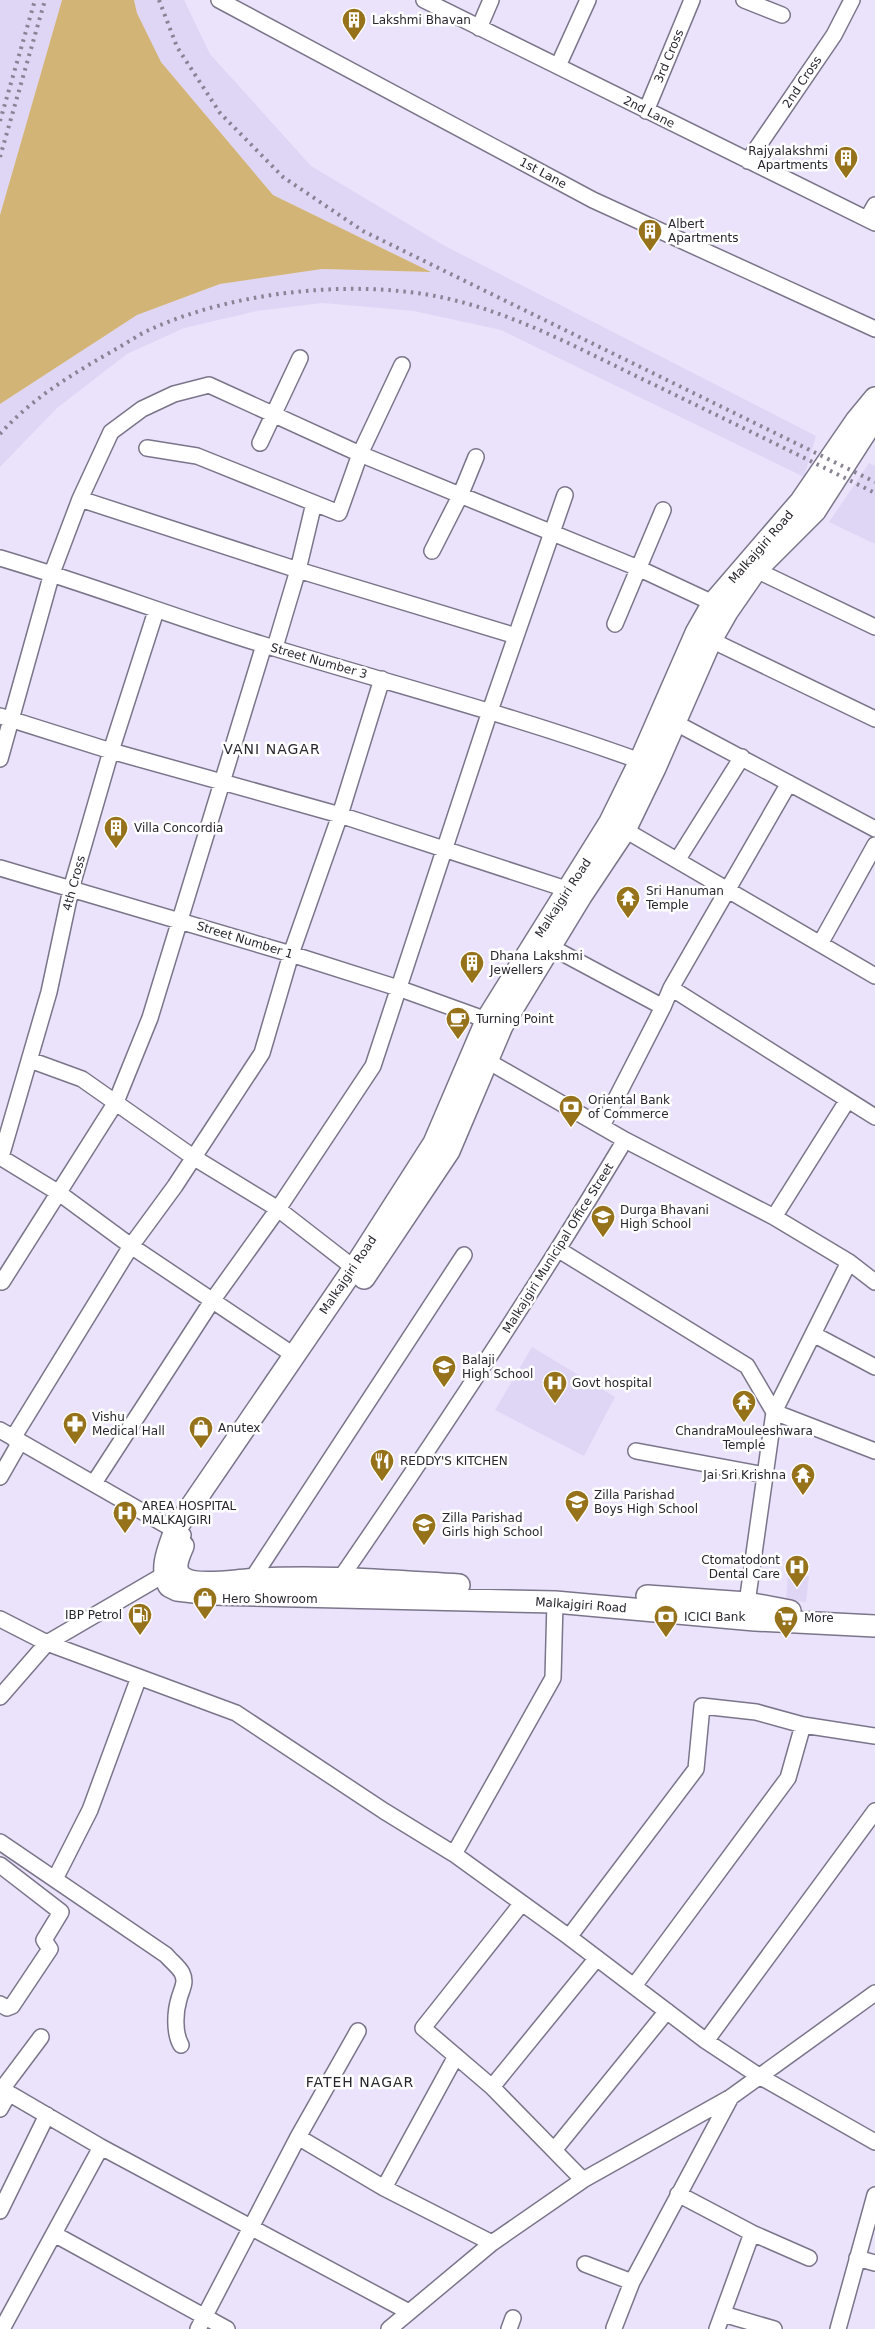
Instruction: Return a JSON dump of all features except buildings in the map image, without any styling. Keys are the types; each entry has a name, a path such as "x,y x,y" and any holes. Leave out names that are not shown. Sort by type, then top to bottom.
{"main road":[{"name":"Malkajgiri Road","path":"182,1534 294,1356 333,1311 354,1268 434,1143 537,938 569,890 610,822 640,761 696,633 713,603 801,501 856,421 875,398"},
{"name":"Malkajgiri Road","path":"494,1023 551,947 625,830 655,768 711,640 756,570 815,511 867,430 875,421"},
{"name":"Malkajgiri Road","path":"479,1056 449,1151 333,1311 182,1534 168,1548 171,1571 169,1586 176,1590 211,1594 555,1602 755,1620 829,1622 875,1626"},
{"name":"Malkajgiri Road","path":"171,1571 189,1581 204,1583 252,1580 340,1579 527,1588 747,1603 788,1610 829,1622"}],"street":[{"name":"1st Lane","path":"219,0 593,200 875,329"},
{"name":"2nd Lane","path":"424,0 871,221"},
{"path":"479,28 491,0"},
{"path":"558,66 588,0"},
{"name":"3rd Cross","path":"646,111 692,0"},
{"path":"744,0 782,16"},
{"name":"2nd Cross","path":"748,161 834,35 852,0"},
{"path":"871,221 875,205"},
{"path":"260,443 300,358"},
{"path":"146,448 197,456 339,513 360,454 402,365"},
{"path":"0,759 6,717 52,573 80,498 111,432 142,409 174,394 209,385 360,454 551,534 638,568 713,603"},
{"path":"432,551 460,496 476,457"},
{"path":"94,1483 212,1301 278,1210 372,1066 490,711 565,495"},
{"path":"80,498 298,570 516,636"},
{"path":"2,1282 116,1102 150,1018 222,781 298,570 314,504"},
{"path":"615,624 663,510"},
{"name":"Street Number 3","path":"0,558 52,573 156,611 490,711 640,761"},
{"path":"756,570 875,627"},
{"name":"4th Cross","path":"1,1157 49,992 71,890 111,750 156,611"},
{"path":"711,640 875,719"},
{"path":"0,1477 17,1440 131,1246 175,1186 262,1053 291,954 340,815 382,679"},
{"path":"6,717 111,750 340,815 569,890"},
{"path":"674,722 875,829"},
{"path":"678,859 742,758"},
{"path":"602,1126 671,988 789,783"},
{"path":"625,830 678,859 875,976"},
{"path":"820,944 875,845"},
{"name":"Street Number 1","path":"0,868 291,954 398,988 494,1023"},
{"path":"551,947 663,1007"},
{"path":"671,988 875,1117"},
{"path":"479,1056 625,1140 774,1217 849,1262 875,1282"},
{"path":"30,1060 82,1079 193,1157 278,1210 354,1268"},
{"path":"774,1217 847,1101"},
{"name":"Malkajgiri Municipal Office Street","path":"340,1579 444,1428 559,1250 625,1140"},
{"path":"1,1157 59,1193 131,1246 294,1356"},
{"path":"559,1250 747,1366 774,1412 875,1451"},
{"path":"252,1580 464,1255"},
{"path":"747,1603 774,1412 849,1262"},
{"path":"813,1334 875,1367"},
{"path":"0,1430 182,1534"},
{"path":"636,1451 764,1475"},
{"path":"0,1697 47,1643 171,1571"},
{"path":"454,1854 553,1678 555,1602"},
{"path":"0,1619 47,1643 236,1713 384,1812 454,1854 569,1937 706,2041 759,2076 875,2142"},
{"path":"55,1879 90,1810 139,1677"},
{"path":"569,1937 696,1769 702,1706 756,1712 803,1724 875,1736"},
{"path":"634,1986 788,1778 803,1724"},
{"path":"706,2041 875,1811"},
{"path":"0,1842 166,1955 182,1973 185,1986 179,1998 177,2011 177,2038 181,2045"},
{"path":"0,1865 61,1912 44,1940 50,1949 12,2006 7,2008 0,2004"},
{"path":"522,1903 423,2028 492,2087 555,2149 583,2180"},
{"path":"492,2087 597,1958"},
{"path":"389,2329 492,2242 583,2180 731,2097 875,1993"},
{"path":"555,2149 667,2011"},
{"path":"201,2322 298,2137 358,2032"},
{"path":"0,2109 3,2090 41,2037"},
{"path":"384,2188 456,2056"},
{"path":"3,2090 101,2148 409,2312"},
{"path":"614,2328 632,2282 731,2097"},
{"path":"0,2211 47,2116"},
{"path":"298,2137 384,2188 492,2242"},
{"path":"8,2327 54,2234 101,2148"},
{"path":"678,2194 752,2233 810,2258"},
{"path":"838,2329 875,2195"},
{"path":"718,2329 752,2233"},
{"path":"54,2234 201,2322 227,2329"},
{"path":"857,2258 875,2263"},
{"path":"585,2264 632,2282"},
{"path":"723,2314 774,2329"}],"shaded area":[{"path":"0,0 62,0 0,215"},
{"path":"62,0 134,0 137,13 161,62 273,195 431,272 322,269 220,284 137,315 0,404 0,215"},
{"path":"134,0 184,0 210,54 311,166 445,246 816,436 804,477 501,330 414,311 322,303 257,311 184,328 127,354 57,408 0,467 0,404 137,315 220,284 322,269 430,272 273,195 161,62 137,13"},
{"path":"869,463 875,466 875,544 829,522"},
{"name":"Govt hospital","path":"532,1347 615,1397 584,1456 495,1410"},
{"name":"Ctomatodont Dental Care","path":"788,1574 809,1576 806,1602 786,1600"}],"railway":[{"path":"0,121 35,0"},
{"path":"0,157 45,0"},
{"path":"159,0 177,47 220,113 283,177 363,231 875,482"},
{"path":"0,434 26,409 69,377 145,332 184,316 263,296 305,291 388,290 428,295 465,303 539,330 875,493"}],"place":[{"name":"Lakshmi Bhavan","path":"354,41"},
{"name":"Rajyalakshmi Apartments","path":"846,179"},
{"name":"Albert Apartments","path":"650,252"},
{"name":"Villa Concordia","path":"116,849"},
{"name":"Sri Hanuman Temple","path":"628,919"},
{"name":"Dhana Lakshmi Jewellers","path":"472,984"},
{"name":"Turning Point","path":"458,1040"},
{"name":"Oriental Bank of Commerce","path":"571,1128"},
{"name":"Durga Bhavani High School","path":"603,1238"},
{"name":"Balaji High School","path":"444,1388"},
{"name":"Govt hospital","path":"555,1404"},
{"name":"ChandraMouleeshwara Temple","path":"744,1423"},
{"name":"Vishu Medical Hall","path":"75,1445"},
{"name":"Anutex","path":"201,1449"},
{"name":"REDDY'S KITCHEN","path":"382,1482"},
{"name":"Jai Sri Krishna","path":"803,1496"},
{"name":"Zilla Parishad Boys High School","path":"577,1523"},
{"name":"AREA HOSPITAL MALKAJGIRI","path":"125,1534"},
{"name":"Zilla Parishad Girls high School","path":"424,1546"},
{"name":"Ctomatodont Dental Care","path":"797,1588"},
{"name":"Hero Showroom","path":"205,1620"},
{"name":"IBP Petrol","path":"140,1636"},
{"name":"ICICI Bank","path":"666,1638"},
{"name":"More","path":"786,1639"}],"district":[{"name":"VANI NAGAR","path":"272,749"},
{"name":"FATEH NAGAR","path":"360,2082"}]}
